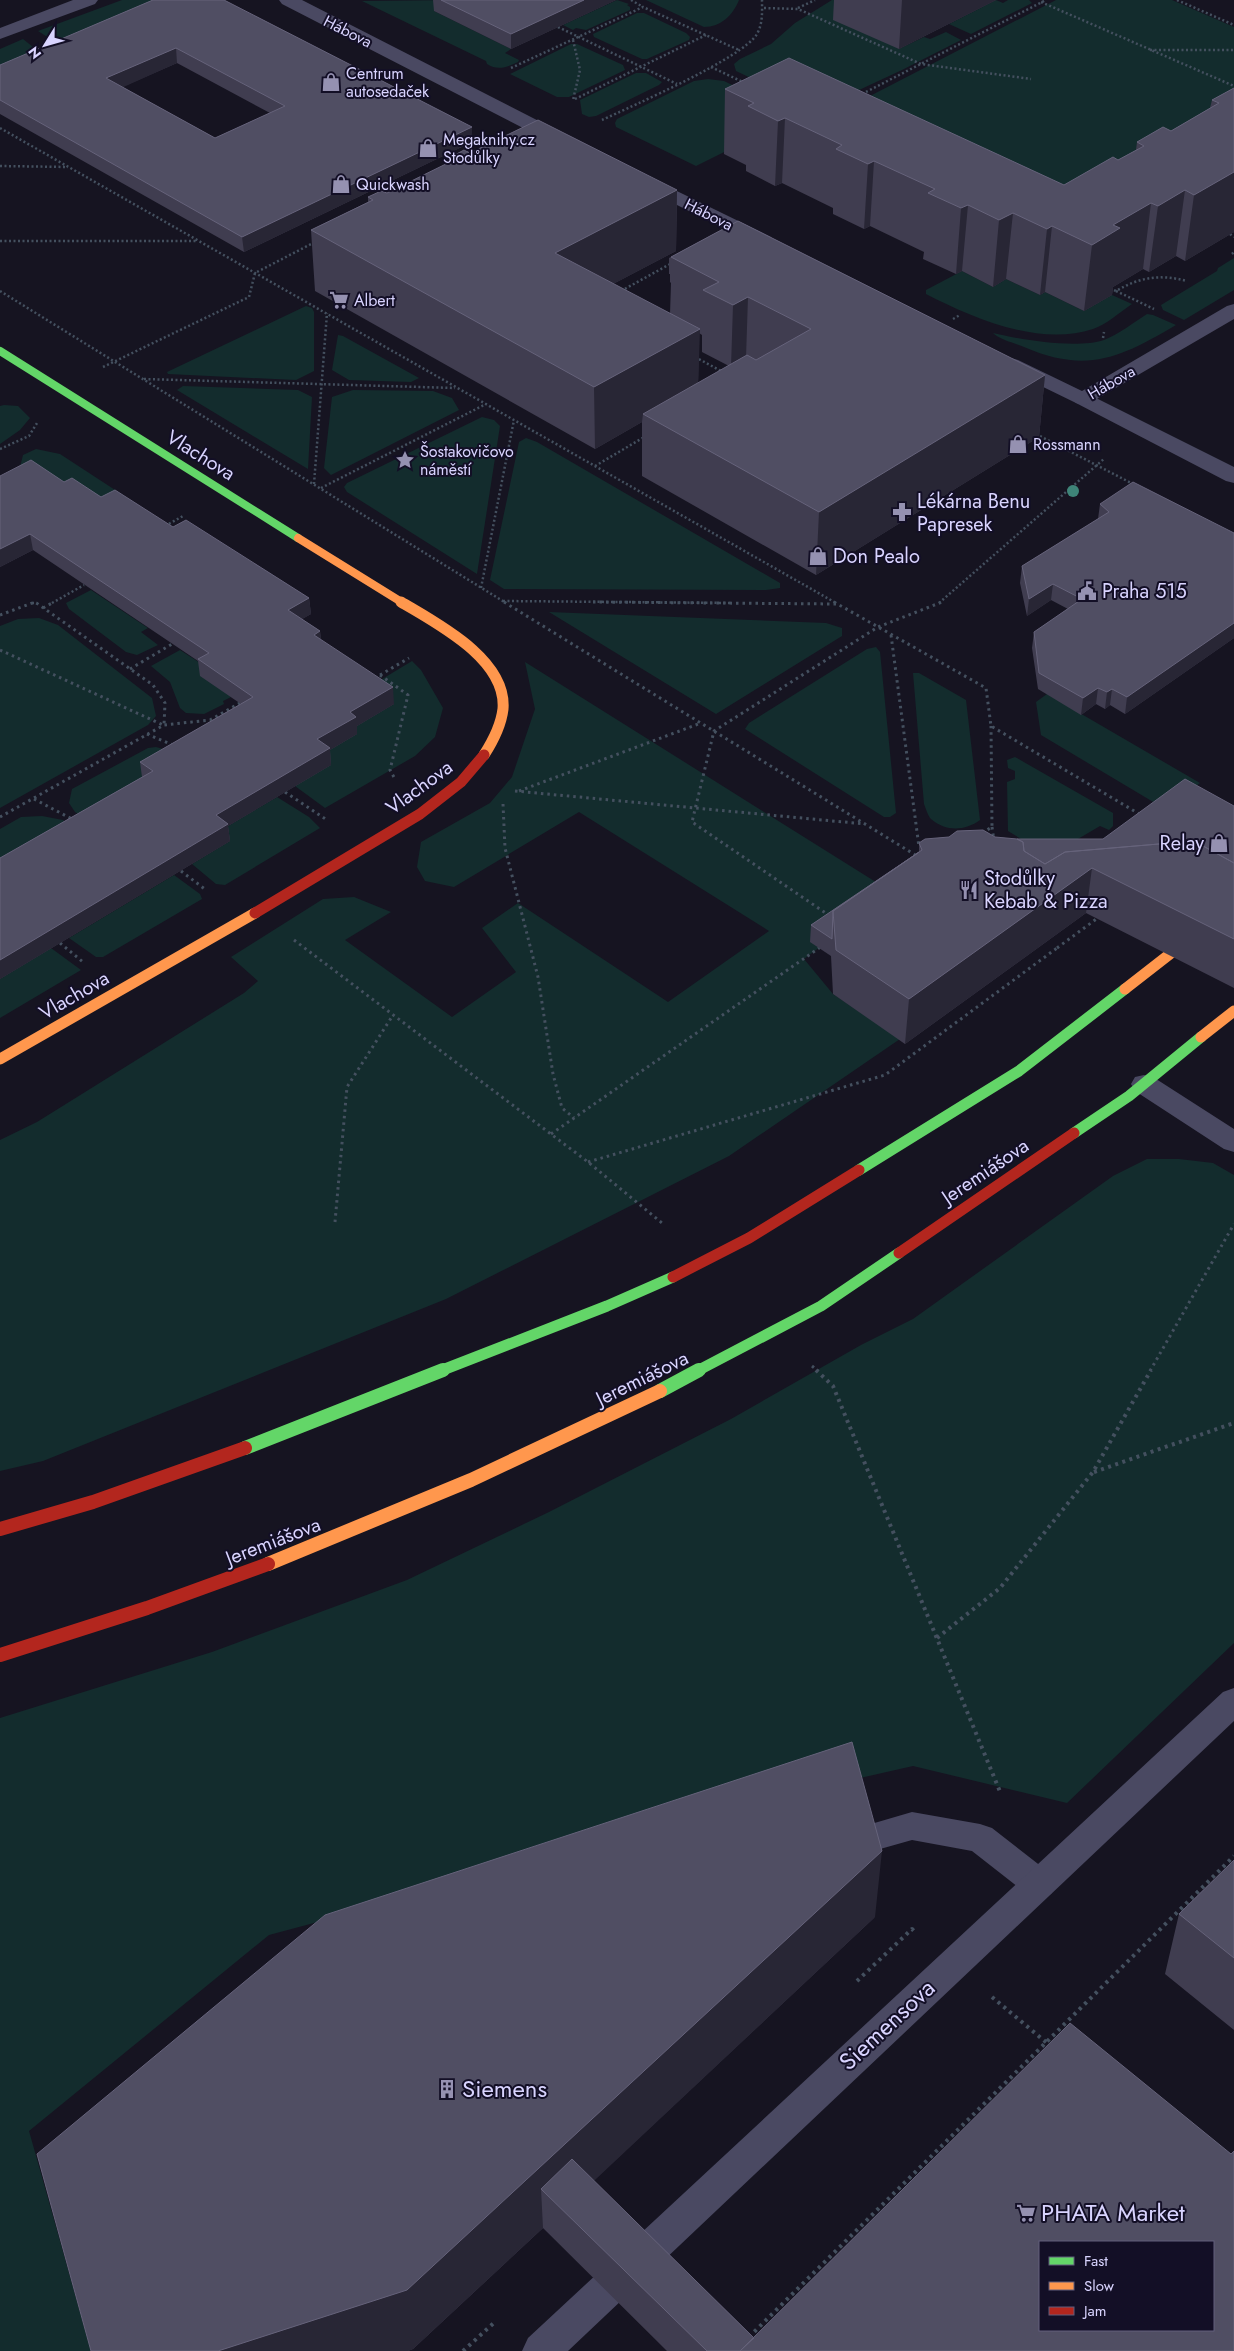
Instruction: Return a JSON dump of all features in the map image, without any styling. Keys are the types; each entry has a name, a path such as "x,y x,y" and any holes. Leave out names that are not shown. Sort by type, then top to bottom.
{"main road":[{"path":"0,351 58,388"},
{"name":"Vlachova","path":"0,1059 257,913 433,804 468,775 493,740 501,720 502,700 495,675 487,663 446,631 58,388"},
{"path":"0,1529 93,1502 223,1456 607,1306 684,1272 749,1238 1019,1071 1234,904"},
{"name":"Jeremiášova","path":"0,1655 147,1608 280,1560 471,1480 684,1380 821,1306 1144,1084 1234,1011"}],"street":[{"path":"0,34 89,0"},
{"name":"Hábova","path":"288,0 580,149"},
{"name":"Hábova","path":"625,172 784,252"},
{"name":"Hábova","path":"998,357 1083,399 1234,310"},
{"path":"1083,399 1146,433 1234,476"},
{"path":"1144,1084 1234,1142"},
{"name":"Siemensova","path":"541,2351 1234,1701"},
{"path":"866,1839 912,1826 980,1838 1039,1884"}],"path":[{"path":"631,0 739,50"},
{"path":"595,124 711,67 739,50 756,36 762,23 764,8 762,0"},
{"path":"798,9 815,0"},
{"path":"861,95 1046,0"},
{"path":"1177,0 1234,25"},
{"path":"1041,2 1234,86"},
{"path":"506,71 643,7"},
{"path":"764,8 798,9 921,64 1031,79"},
{"path":"558,27 677,84"},
{"path":"567,103 707,35"},
{"path":"573,40 580,65 580,80 573,100"},
{"path":"1150,50 1234,50"},
{"path":"711,67 747,84"},
{"path":"0,128 986,688 991,726 992,827 995,845"},
{"path":"0,166 68,167"},
{"path":"1230,234 1234,237"},
{"path":"58,388 249,297 255,273 321,240"},
{"path":"0,241 199,241"},
{"path":"613,295 679,260"},
{"path":"1116,291 1136,279 1146,277 1174,277 1187,281"},
{"path":"1110,288 1147,305"},
{"path":"0,291 921,858 891,634"},
{"path":"314,484 326,313"},
{"path":"953,319 960,315"},
{"path":"690,355 724,373"},
{"path":"143,379 456,388"},
{"path":"321,488 486,404"},
{"path":"481,588 514,420"},
{"path":"1034,433 1138,486"},
{"path":"831,917 692,822 714,731 878,627 942,602 1095,464 1146,433"},
{"path":"594,466 646,436"},
{"path":"163,527 187,514"},
{"path":"43,608 84,585"},
{"path":"502,600 837,604"},
{"path":"0,615 35,602 153,685 165,704 164,725"},
{"path":"130,668 172,644"},
{"path":"0,650 164,725"},
{"path":"372,680 410,658"},
{"path":"380,675 408,695 390,770 398,784"},
{"path":"0,817 164,725 210,720 240,703"},
{"path":"518,791 702,723"},
{"path":"991,726 1142,815"},
{"path":"148,734 179,748"},
{"path":"510,790 865,824"},
{"path":"285,792 331,822"},
{"path":"502,797 505,848 538,977 553,1074 562,1108 574,1118"},
{"path":"33,798 78,823"},
{"path":"977,837 992,827"},
{"path":"180,871 194,881"},
{"path":"257,913 588,1162 662,1222"},
{"path":"588,1162 885,1075 1101,916"},
{"path":"60,943 74,955"},
{"path":"551,1134 824,944"},
{"path":"336,1222 347,1087 393,1015"},
{"path":"937,1638 1000,1588 1093,1472 1234,1224"},
{"path":"812,1366 833,1386 1005,1802"},
{"path":"1093,1472 1234,1423"},
{"path":"741,2344 1234,1856"},
{"path":"989,1995 1046,2042 1055,2044"}],"green space":[{"path":"122,0 156,0 67,38 49,38 38,31"},
{"path":"458,0 434,11 511,49 505,53 519,60 518,62 502,67 491,66 486,61 362,1"},
{"path":"617,0 629,4 627,5 630,7 630,10 586,30 576,28 573,30 563,25"},
{"path":"646,0 739,0 726,19 716,25 704,27"},
{"path":"832,0 840,0 899,49 924,37 930,39 946,32 961,40 844,97 778,91 736,71 734,64 740,59 771,44 795,23"},
{"path":"996,0 1003,3 1008,0 1029,0 1032,3 971,34 949,24"},
{"path":"1056,0 1172,0 1234,27 1234,118 1093,197 859,106 868,97"},
{"path":"637,13 644,13 686,33 690,37 689,40 647,59 642,59 594,37 593,34"},
{"path":"23,39 33,47 33,51 0,67 0,49"},
{"path":"571,44 577,44 623,65 625,70 569,97 557,97 510,74"},
{"path":"636,73 646,73 662,82 596,116 589,117 582,114 580,100"},
{"path":"708,79 724,81 797,116 696,166 616,127 617,119 694,81"},
{"path":"1234,258 1234,290 1184,320 1163,310 1161,305 1217,271 1218,268"},
{"path":"962,271 993,287 1006,279 1040,295 1045,292 1084,311 1112,295 1132,304 1093,329 1072,334 1029,332 985,320 926,294 926,290"},
{"path":"306,306 312,308 314,312 314,371 296,380 168,374 167,372"},
{"path":"1147,314 1176,325 1120,354 1085,361 1066,360 1046,355 993,333 1064,344 1092,343 1115,335"},
{"path":"338,335 419,378 411,382 349,380 332,370"},
{"path":"183,386 298,390 312,397 308,469 177,390"},
{"path":"353,390 433,391 452,398 459,410 331,475 324,468 332,397"},
{"path":"0,406 18,406 30,418 20,430 0,444"},
{"path":"482,417 494,420 500,426 477,574 347,492 344,487 347,483"},
{"path":"526,438 537,442 780,583 780,588 766,590 504,589 490,580 519,442"},
{"path":"36,449 60,454 158,518 145,524 20,467 23,455"},
{"path":"91,590 148,628 141,632 158,645 137,655 126,652 69,609 66,603"},
{"path":"549,612 826,623 842,628 842,636 716,714"},
{"path":"39,618 58,625 152,698 156,716 148,725 0,808 0,626 18,619"},
{"path":"876,647 880,652 896,813 890,817 884,817 745,729 749,723 867,649"},
{"path":"180,650 211,670 231,697 223,701 224,704 204,714 186,713 180,708 170,682 151,666"},
{"path":"412,661 421,670 443,708 435,737 415,756 325,808 295,786 319,756 351,729 394,704 369,687"},
{"path":"525,662 879,884 848,926 804,959 833,994 900,1039 729,1156 446,1299 43,1461 0,1471 0,1140 37,1122 244,993 258,981 231,957 323,899 354,897 391,912 345,940 452,1017 516,972 482,928 518,903 668,1002 769,931 579,812 454,887 425,881 417,867 421,842 490,803 512,777 535,709"},
{"path":"913,673 919,673 966,700 980,820 974,824 962,828 949,828 930,818 927,812 924,804"},
{"path":"1047,694 1200,783 1165,809 1041,735 1036,702"},
{"path":"156,747 163,749 176,758 86,820 75,812 69,803 72,789 148,748"},
{"path":"1015,757 1113,813 1113,826 1109,830 1100,826 1049,856 1008,831 1007,782 1015,779 1015,771 1008,768 1007,760"},
{"path":"277,797 309,817 320,828 225,885 216,884 192,864 230,841 218,832"},
{"path":"42,816 63,820 72,827 0,877 0,829 21,817"},
{"path":"174,875 200,894 202,899 103,957 96,957 69,938"},
{"path":"51,948 81,970 0,1018 0,979"},
{"path":"1147,1159 1179,1159 1213,1163 1234,1175 1234,1643 1067,1803 913,1766 838,1783 269,1935 29,2131 91,2351 0,2351 0,1718 212,1652 407,1580 549,1512 731,1419 861,1345 913,1319 1113,1176"}],"building":[{"path":"153,0 224,0 472,127 242,237 0,100 0,65","holes":["176,48 285,106 215,138 106,78"]},
{"path":"441,0 584,0 511,34"},
{"path":"789,58 1064,185 1113,157 1118,160 1144,146 1137,142 1163,127 1171,131 1219,103 1212,100 1234,88 1234,172 1194,195 1185,190 1158,206 1151,203 1113,225 1120,228 1092,245 1052,226 1047,229 1013,213 999,220 968,205 961,208 928,193 935,189 874,161 868,164 836,149 842,145 785,118 778,121 748,106 754,103 725,89"},
{"path":"538,120 677,190 555,253 700,329 594,387 311,230 373,200 368,197 381,191 387,193 456,159 451,157 464,150 470,153"},
{"path":"738,221 1045,375 819,512 643,414 747,355 756,360 811,329 748,297 733,305 703,290 719,282 671,257"},
{"path":"31,460 64,482 72,478 101,497 115,490 173,527 186,520 309,598 288,610 320,631 314,635 393,687 350,712 356,717 317,739 330,748 216,815 228,824 0,960 0,858 153,771 140,762 253,697 198,659 209,653 30,534 0,549 0,476"},
{"path":"1133,482 1234,533 1234,623 1127,697 1112,689 1107,692 1098,688 1083,698 1039,673 1034,632 1082,599 1053,584 1029,599 1022,566 1109,512 1100,504"},
{"path":"1185,779 1234,806 1234,863 1194,841 1065,852 1045,864 1024,851 1023,842 1017,839 1103,839"},
{"path":"983,830 995,837 1017,839 1023,842 1024,851 1045,864 1065,852 1194,841 1234,863 1234,939 1092,868 909,999 836,950 833,911 922,850 919,843 925,839 949,837 957,831"},
{"path":"919,852 833,911 832,939 811,925"},
{"name":"Siemens","path":"852,1742 882,1851 407,2290 218,2351 91,2351 37,2154 325,1915"},
{"path":"1234,1860 1234,1958 1179,1914"},
{"path":"1070,2023 1231,2154 1234,2151 1234,2351 740,2351"},
{"path":"572,2159 754,2338 740,2351 707,2351 541,2189"}],"traffic: fast":[{"path":"0,351 298,538"},
{"path":"859,1170 1019,1071 1125,989"},
{"path":"1074,1133 1129,1096 1201,1037"},
{"path":"660,1391 821,1306 899,1253"},
{"path":"245,1448 607,1306 673,1277"}],"traffic: slow":[{"path":"298,538 435,622 469,647 483,660 494,675 503,699 500,724 484,755"},
{"path":"1125,989 1234,904"},
{"path":"0,1059 255,913"},
{"path":"1201,1037 1234,1011"},
{"path":"268,1564 471,1480 660,1391"}],"traffic: jam":[{"path":"255,913 420,814 461,782 484,755"},
{"path":"899,1253 1074,1133"},
{"path":"673,1277 749,1238 859,1170"},
{"path":"0,1529 93,1502 245,1448"},
{"path":"0,1655 147,1608 268,1564"}],"place":[{"name":"Centrum autosedaček","path":"331,82"},
{"name":"Megaknihy.cz Stodůlky","path":"428,148"},
{"name":"Quickwash","path":"341,184"},
{"name":"Albert","path":"339,300"},
{"name":"Rossmann","path":"1018,444"},
{"name":"Šostakovičovo náměstí","path":"405,460"},
{"name":"Lékárna Benu Papresek","path":"902,512"},
{"name":"Don Pealo","path":"818,556"},
{"name":"Praha 515","path":"1087,591"},
{"name":"Relay","path":"1219,843"},
{"name":"Stodůlky Kebab & Pizza","path":"969,890"},
{"name":"Siemens","path":"447,2089"},
{"name":"PHATA Market","path":"1026,2213"}]}
